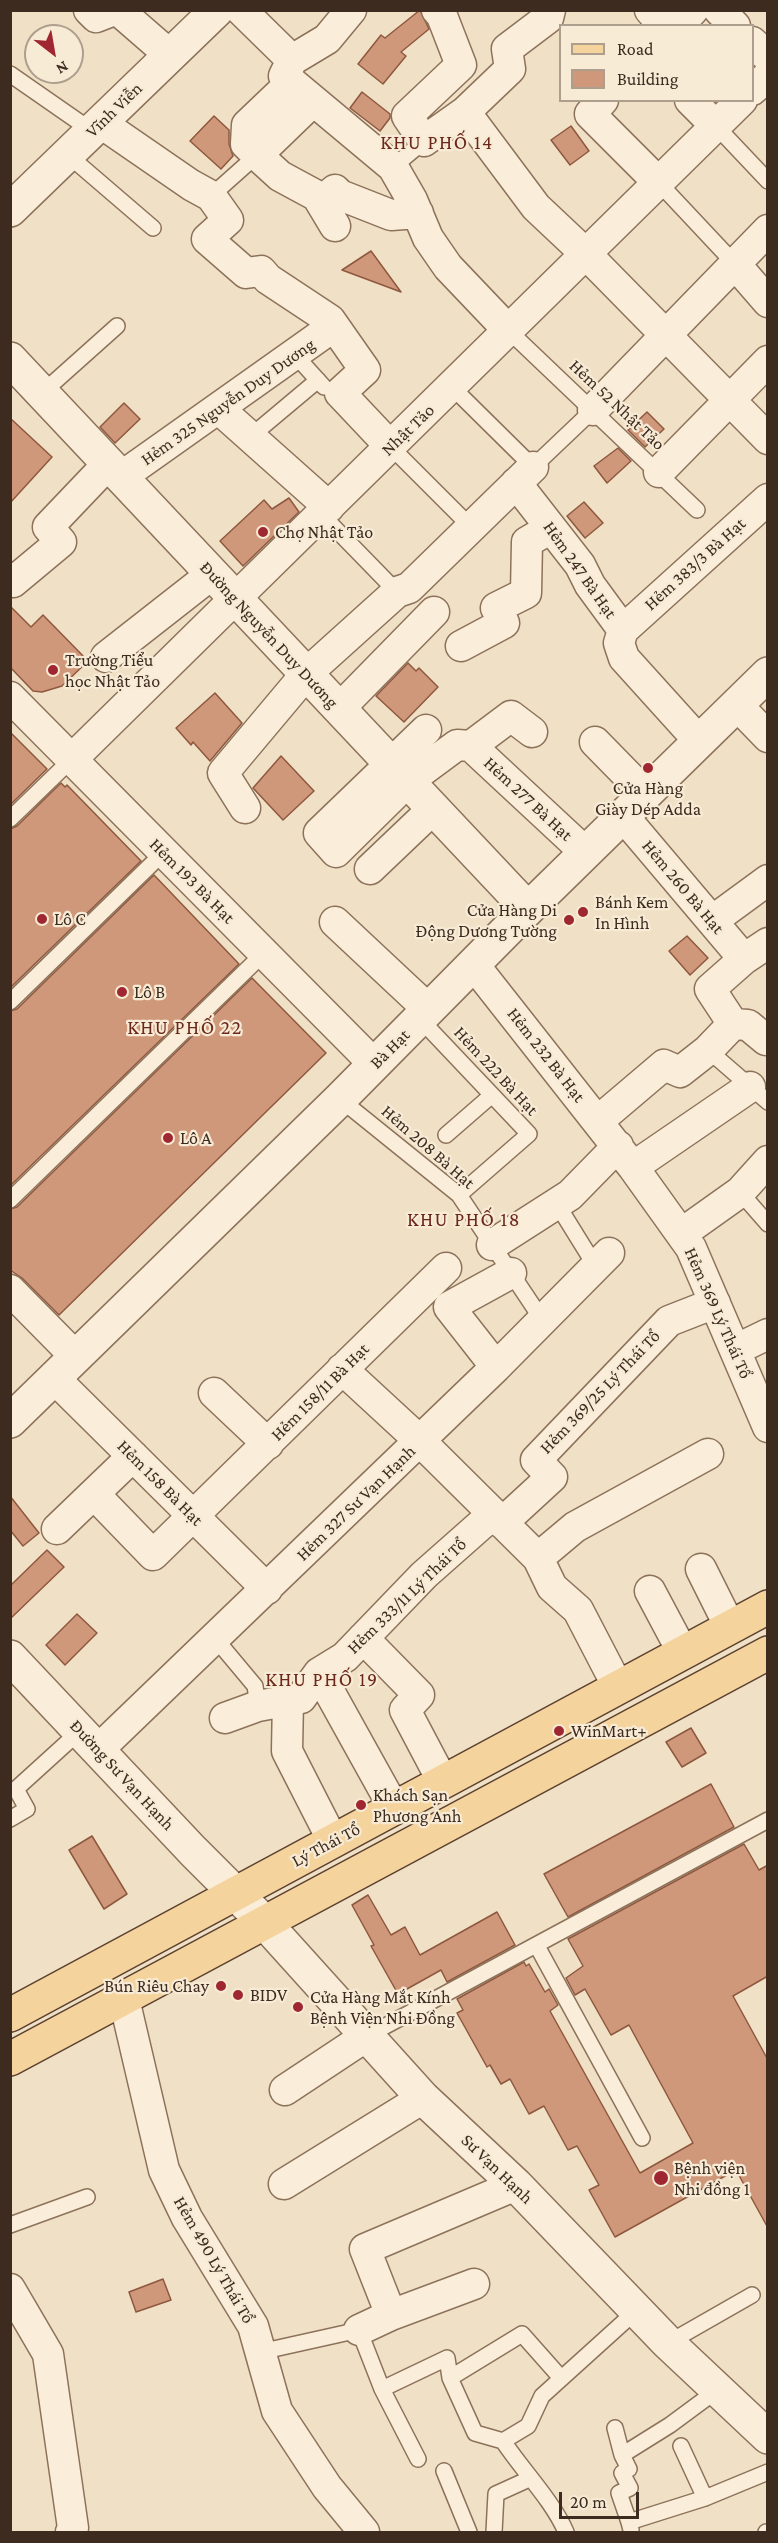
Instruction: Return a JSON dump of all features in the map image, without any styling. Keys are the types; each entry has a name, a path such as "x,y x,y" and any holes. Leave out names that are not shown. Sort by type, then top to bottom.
{"main road":[{"name":"Lý Thái Tổ","path":"10,2015 768,1607"},
{"path":"10,2059 768,1653"}],"street":[{"path":"89,10 96,16 116,10 171,56"},
{"name":"Vĩnh Viễn","path":"10,210 217,10"},
{"path":"241,10 299,81 393,167 418,213 428,238 448,267 509,331"},
{"path":"351,10 327,39 299,81 247,125 246,144 280,176 317,196 328,214 335,190 340,195 391,215 418,213"},
{"path":"442,12 461,65 407,116 424,141 465,112 510,69 507,50 548,18 550,10"},
{"path":"650,10 662,24"},
{"path":"680,24 693,10"},
{"path":"719,10 733,24"},
{"path":"754,43 768,57"},
{"path":"754,89 768,75"},
{"path":"692,102 716,126"},
{"name":"Nhật Tảo","path":"72,759 740,102"},
{"path":"597,107 659,183"},
{"path":"465,112 536,207 587,255 768,439"},
{"path":"97,127 211,196 228,220 207,238 246,273 261,271 268,279 330,320 365,370 329,387 391,447"},
{"path":"593,410 768,230"},
{"path":"735,264 768,302"},
{"name":"Hẻm 325 Nguyễn Duy Dương","path":"10,578 13,582 61,542 48,526 115,470 219,409 334,326"},
{"name":"Đường Nguyễn Duy Dương","path":"10,360 528,909"},
{"path":"659,472 768,361"},
{"path":"219,409 326,511"},
{"path":"245,808 223,773 306,674 406,586 525,475"},
{"name":"Hẻm 247 Bà Hạt","path":"525,475 551,528 623,630 619,643 624,658 699,741"},
{"name":"Hẻm 383/3 Bà Hạt","path":"623,630 768,499"},
{"path":"406,586 434,612 466,652 504,623 496,608 526,593 526,542 551,528"},
{"path":"106,657 212,574"},
{"path":"339,709 434,612"},
{"name":"Bà Hạt","path":"14,1411 65,1367 375,1065 585,852 768,674"},
{"name":"Hẻm 193 Bà Hạt","path":"10,696 375,1065"},
{"path":"736,705 768,737"},
{"path":"328,842 319,834 398,772 457,745 471,746 511,716 532,732"},
{"path":"398,772 426,730"},
{"path":"595,742 645,793"},
{"name":"Hẻm 277 Bà Hạt","path":"471,746 585,852"},
{"path":"369,869 433,809"},
{"name":"Hẻm 260 Bà Hạt","path":"622,816 712,921 756,951 710,989 733,1023"},
{"path":"712,921 768,880"},
{"path":"335,922 425,1015"},
{"name":"Hẻm 232 Bà Hạt","path":"474,965 626,1156"},
{"path":"598,1121 664,1065 680,1072 708,1050 733,1023 748,1025 766,1040"},
{"path":"492,1245 557,1204 626,1156 759,1094"},
{"name":"Hẻm 369 Lý Thái Tổ","path":"626,1156 690,1248 768,1427"},
{"path":"681,1234 740,1192 768,1161"},
{"name":"Hẻm 327 Sư Vạn Hạnh","path":"90,1739 214,1637 267,1589 603,1260"},
{"name":"Hẻm 158/11 Bà Hạt","path":"94,1494 153,1555 195,1517 446,1268"},
{"path":"496,1367 449,1307 511,1273"},
{"name":"Hẻm 158 Bà Hạt","path":"10,1290 133,1456 267,1589"},
{"name":"Hẻm 369/25 Lý Thái Tổ","path":"497,1518 552,1477 536,1460 669,1321 715,1303"},
{"path":"735,1350 768,1334"},
{"path":"342,1369 420,1440 538,1558 552,1587 578,1610 618,1687"},
{"path":"214,1393 268,1444"},
{"path":"538,1558 574,1527 708,1454"},
{"path":"57,1528 133,1456"},
{"name":"Hẻm 333/11 Lý Thái Tổ","path":"225,1718 258,1706 301,1698 320,1673 345,1657 424,1575 497,1518"},
{"path":"702,1569 730,1627"},
{"path":"650,1591 683,1653"},
{"path":"363,1638 419,1695 405,1710 443,1782"},
{"name":"Đường Sư Vạn Hạnh","path":"10,1657 90,1739 234,1894"},
{"path":"320,1673 394,1808"},
{"path":"288,1700 287,1751 333,1841"},
{"name":"Sư Vạn Hạnh","path":"234,1894 265,1923 365,2037 423,2098 516,2185 636,2311 716,2391 768,2438"},
{"name":"Hẻm 490 Lý Thái Tổ","path":"124,1999 164,2170 187,2218 253,2326 277,2411 327,2487 364,2532"},
{"path":"285,2090 365,2037"},
{"path":"284,2184 423,2098"},
{"path":"391,2315 365,2249 516,2185"},
{"path":"359,2330 391,2315 474,2284"},
{"path":"10,2289 48,2354 73,2528 71,2532"}],"lane":[{"path":"10,74 97,127"},
{"path":"716,126 768,181"},
{"path":"393,167 424,141"},
{"path":"68,155 153,228"},
{"path":"211,196 257,155"},
{"path":"659,183 735,264"},
{"path":"42,393 117,326"},
{"name":"Hẻm 52 Nhật Tảo","path":"509,331 697,510"},
{"path":"250,437 329,387 295,355"},
{"path":"452,387 525,475 593,410"},
{"path":"391,447 470,526"},
{"path":"326,511 406,586"},
{"path":"10,819 72,759"},
{"path":"10,1002 164,852"},
{"path":"10,1200 264,953"},
{"name":"Hẻm 222 Bà Hạt","path":"425,1015 492,1095 529,1134 459,1195"},
{"path":"708,1050 759,1094"},
{"path":"446,1135 492,1095"},
{"name":"Hẻm 208 Bà Hạt","path":"340,1099 459,1195 543,1321"},
{"path":"740,1192 768,1224"},
{"path":"557,1204 603,1260"},
{"path":"214,1637 255,1686 258,1706"},
{"path":"10,1819 27,1809 16,1789 90,1739"},
{"path":"365,2037 768,1820"},
{"path":"537,1946 642,2138"},
{"path":"10,2225 87,2197"},
{"path":"668,2343 752,2295"},
{"path":"503,2441 528,2426 542,2396 636,2311"},
{"path":"260,2352 359,2330 382,2389 418,2459"},
{"path":"450,2378 522,2334 561,2378"},
{"path":"382,2389 447,2358 450,2378 475,2433 503,2441 529,2479 557,2513 566,2532"},
{"path":"622,2455 670,2425 716,2391"},
{"path":"615,2428 622,2455 629,2469 622,2473 630,2488 620,2493 630,2527 768,2472"},
{"path":"681,2446 705,2498"},
{"path":"444,2471 469,2532"},
{"path":"494,2532 496,2494 529,2479"}],"building":[{"path":"420,10 429,29 401,52 406,56 383,84 358,64 381,35 385,38"},
{"path":"362,92 390,114 390,118 380,131 350,108"},
{"path":"214,116 229,130 229,144 233,156 221,169 190,141"},
{"path":"571,126 589,151 570,165 551,140"},
{"path":"371,251 401,292 342,270"},
{"path":"124,403 140,419 115,443 100,427"},
{"path":"647,412 664,429 645,447 628,430"},
{"path":"10,418 52,457 10,503"},
{"path":"618,448 631,461 607,483 594,466"},
{"name":"Chợ Nhật Tảo","path":"289,498 299,512 243,566 220,541 264,500 272,509"},
{"path":"584,502 603,523 585,538 567,516"},
{"name":"Trường Tiểu học Nhật Tảo","path":"10,606 31,627 43,615 88,661 62,686 42,692 33,691 10,667"},
{"path":"408,663 416,671 419,668 438,687 404,722 376,696"},
{"path":"215,693 242,723 210,761 176,728"},
{"path":"10,732 47,769 10,805"},
{"path":"281,756 314,791 283,820 253,788"},
{"name":"Lô C","path":"61,783 65,787 67,785 141,861 10,988 10,829 17,826"},
{"name":"Lô B","path":"154,875 239,964 10,1186 10,1011 17,1009"},
{"path":"687,936 708,958 690,975 669,951"},
{"name":"Lô A","path":"252,978 326,1053 59,1315 22,1278 10,1270 10,1209 17,1207"},
{"path":"10,1496 39,1533 23,1546 10,1530"},
{"path":"47,1550 64,1567 10,1619 10,1586"},
{"path":"77,1614 97,1633 65,1665 46,1645"},
{"path":"691,1728 706,1753 682,1767 666,1742"},
{"path":"711,1784 734,1827 568,1917 544,1874"},
{"path":"92,1836 127,1894 104,1909 69,1850"},
{"path":"744,1844 759,1870 768,1865 768,1976 733,1996 768,2060 768,2228 736,2170 615,2237 589,2190 599,2185 577,2146 568,2150 544,2106 529,2114 510,2079 501,2084 490,2065 487,2067 457,2013 463,2010 457,1999 524,1962 526,1966 529,1964 545,1992 549,1989 558,2005 550,2011 640,2173 693,2143 629,2025 611,2035 585,1989 575,1995 566,1978 583,1966 568,1939"},
{"path":"368,1895 391,1935 405,1927 420,1955 497,1912 515,1945 447,1982 441,1970 398,1994 371,1946 374,1945 352,1905"},
{"path":"163,2279 171,2300 136,2312 129,2292"}],"place":[{"name":"Chợ Nhật Tảo","path":"263,532"},
{"name":"Trường Tiểu học Nhật Tảo","path":"53,670"},
{"name":"Cửa Hàng Giày Dép Adda","path":"648,768"},
{"name":"Bánh Kem In Hình","path":"583,912"},
{"name":"Lô C","path":"42,919"},
{"name":"Cửa Hàng Di Động Dương Tường","path":"569,920"},
{"name":"Lô B","path":"122,992"},
{"name":"Lô A","path":"168,1138"},
{"name":"WinMart+","path":"559,1731"},
{"name":"Khách Sạn Phương Anh","path":"361,1805"},
{"name":"Bún Riêu Chay","path":"221,1986"},
{"name":"BIDV","path":"238,1995"},
{"name":"Cửa Hàng Mắt Kính Bệnh Viện Nhi Đồng","path":"298,2007"},
{"name":"Bệnh viện Nhi đồng 1","path":"661,2178"}],"district":[{"name":"KHU PHỐ 14","path":"437,143"},
{"name":"KHU PHỐ 22","path":"185,1028"},
{"name":"KHU PHỐ 18","path":"464,1220"},
{"name":"KHU PHỐ 19","path":"322,1680"}]}
